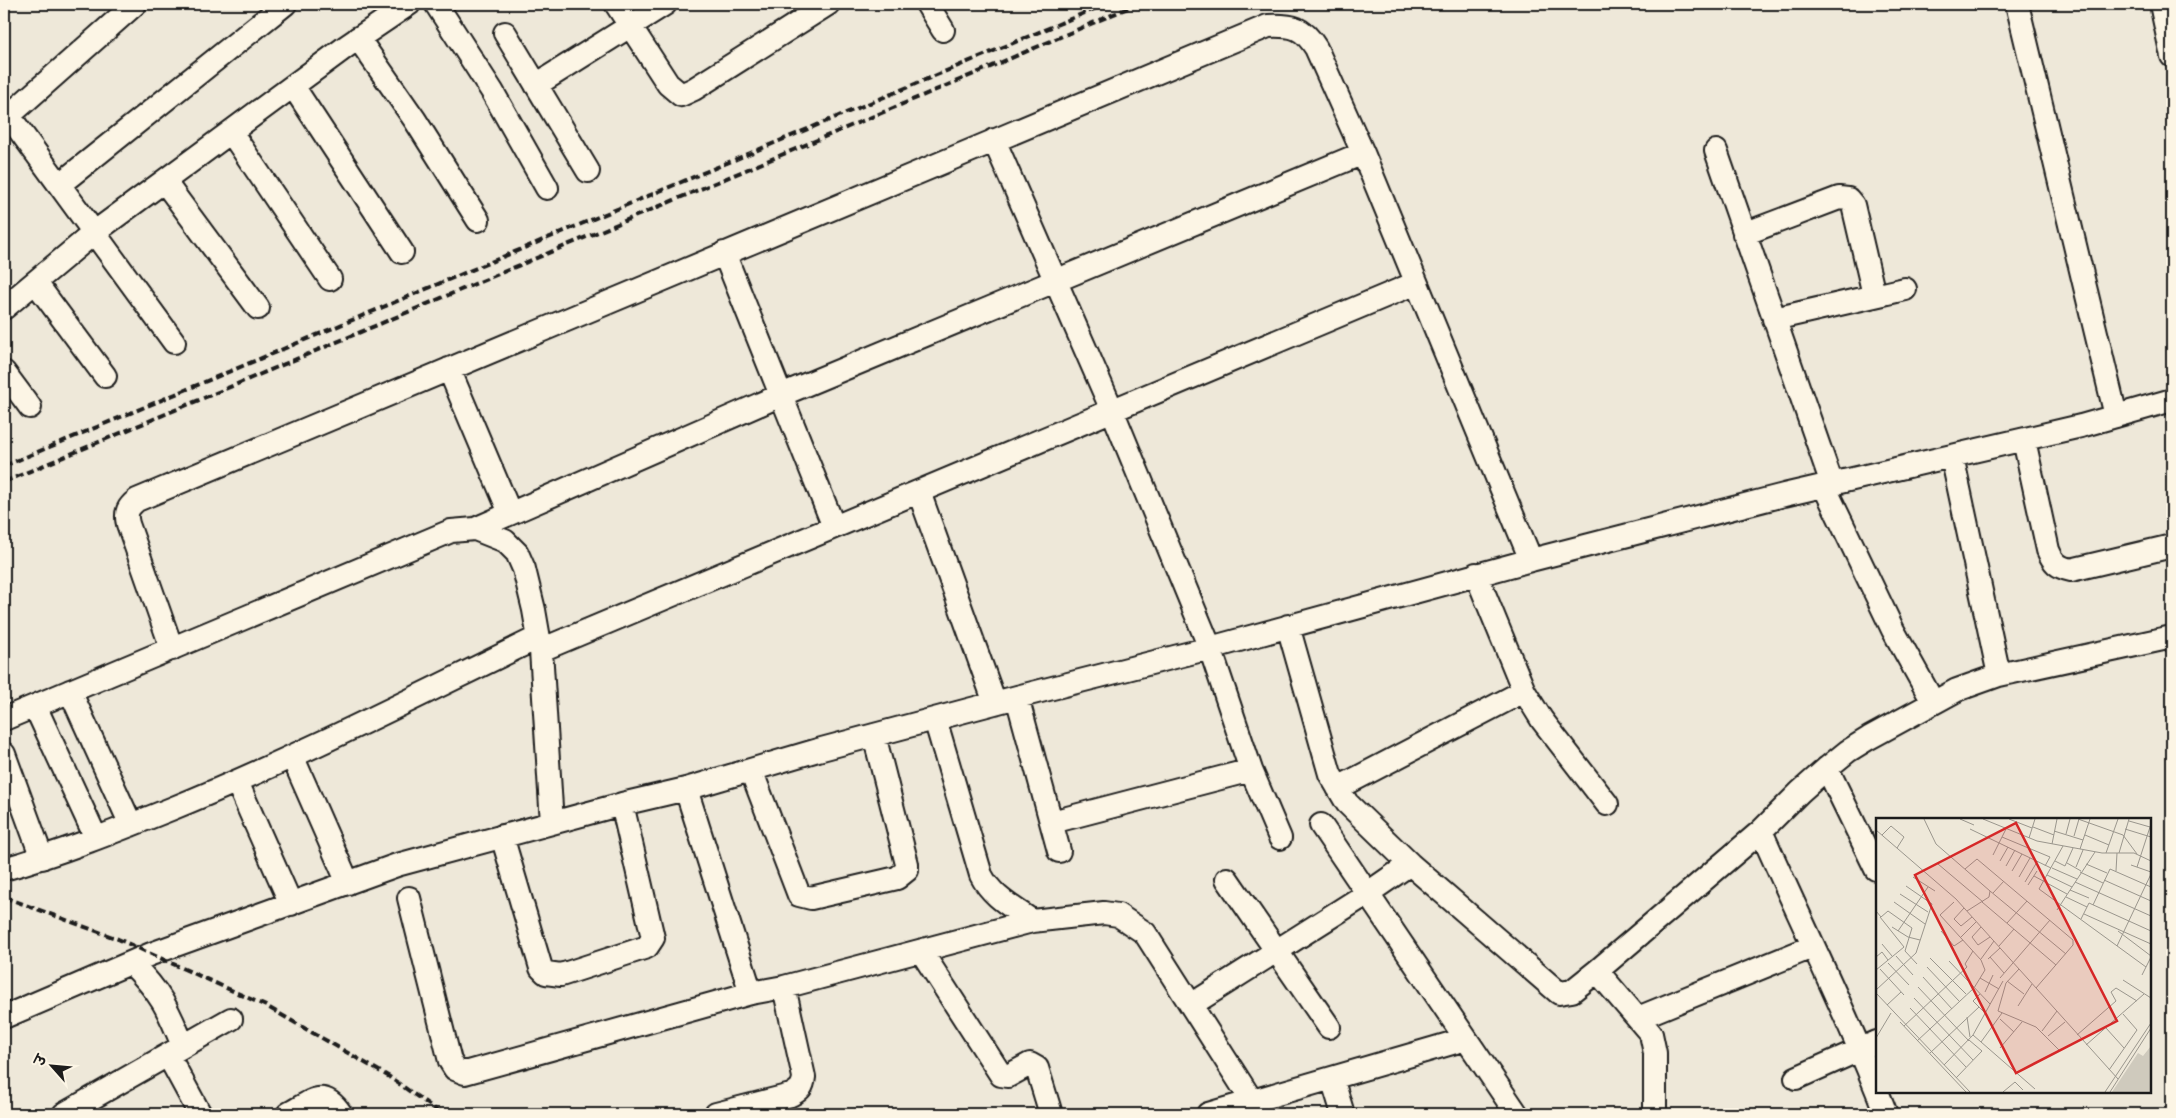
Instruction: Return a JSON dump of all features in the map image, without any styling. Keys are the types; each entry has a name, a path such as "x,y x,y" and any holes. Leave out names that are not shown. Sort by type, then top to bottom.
{"street":[{"path":"135,4 6,118 60,184 174,342"},
{"path":"60,184 284,4"},
{"path":"4,308 95,232 358,38 409,4"},
{"path":"436,4 492,91 546,188"},
{"path":"616,4 668,84 681,95 694,89 828,4"},
{"path":"536,85 665,4"},
{"path":"927,4 943,30"},
{"path":"2017,4 2116,416"},
{"path":"2161,4 2172,56"},
{"path":"172,649 128,524 126,515 129,506 137,500 1268,26 1283,25 1308,35 1316,48 1363,153 1531,560"},
{"path":"505,33 588,171"},
{"path":"358,38 415,120 478,220"},
{"path":"293,86 402,252"},
{"path":"231,132 330,279"},
{"path":"994,140 1112,410 1210,648 1252,770 1280,838"},
{"path":"1716,151 1774,319 1828,485 1893,630 1933,702"},
{"path":"4,719 451,531 475,529 781,395 1363,153"},
{"path":"164,181 258,308"},
{"path":"1744,234 1839,198 1848,199 1853,205 1874,295"},
{"path":"724,253 834,527"},
{"path":"36,283 105,376"},
{"path":"4,869 42,858 131,825 237,782 540,643 834,527 1416,283"},
{"path":"1774,319 1905,289"},
{"path":"449,369 510,513"},
{"path":"4,372 30,407"},
{"path":"4,1017 131,963 398,865 622,804 686,789 874,735 1210,648 1476,574 1828,485 2024,440 2172,400"},
{"path":"2024,440 2048,550 2052,560 2060,568 2071,570 2172,546"},
{"path":"1952,456 1999,675"},
{"path":"919,492 995,703"},
{"path":"475,529 505,541 517,553 524,569 540,643 552,823"},
{"path":"1476,574 1524,691 1542,720 1607,804"},
{"path":"1288,626 1324,755 1330,774 1338,788 1359,816 1410,864 1559,992 1572,991 1597,971 1761,831 1800,792 1848,751 1933,702 1957,690 1999,675 2172,636"},
{"path":"70,691 131,825"},
{"path":"1338,788 1524,691"},
{"path":"1017,697 1059,851"},
{"path":"35,706 96,838"},
{"path":"935,719 981,875 987,887 1032,921"},
{"path":"751,770 799,895 811,898 897,878 907,870 907,864 874,735"},
{"path":"4,754 42,858"},
{"path":"292,758 348,883"},
{"path":"1827,768 1876,869"},
{"path":"1052,822 1252,770"},
{"path":"237,782 290,904"},
{"path":"686,789 750,993"},
{"path":"502,836 541,968 546,973 560,975 648,947 653,938 622,804"},
{"path":"1321,826 1517,1114"},
{"path":"1761,831 1812,947 1869,1045 1876,1073"},
{"path":"1191,1005 1368,893 1410,864"},
{"path":"1227,879 1329,1027"},
{"path":"409,898 450,1061 455,1069 465,1074 750,993 784,987 1032,921 1104,913 1118,916 1144,933 1191,1005 1253,1108"},
{"path":"1638,1018 1812,947"},
{"path":"921,951 1002,1075 1008,1076 1030,1064 1037,1068 1051,1114"},
{"path":"131,963 151,982 169,1010 176,1050 200,1114"},
{"path":"1597,971 1651,1034 1655,1052 1655,1114"},
{"path":"716,1114 791,1095 803,1085 804,1077 784,987"},
{"path":"64,1114 231,1019"},
{"path":"1208,1114 1253,1108 1332,1078 1466,1039"},
{"path":"1796,1078 1869,1045"},
{"path":"1332,1078 1343,1114"},
{"path":"1881,1093 1886,1114"},
{"path":"288,1114 311,1102 325,1098 330,1100 341,1114"}],"railway":[{"path":"4,466 1106,4"},
{"path":"4,482 1137,4"},
{"path":"4,897 118,939 266,1006 388,1076 442,1114"}]}
